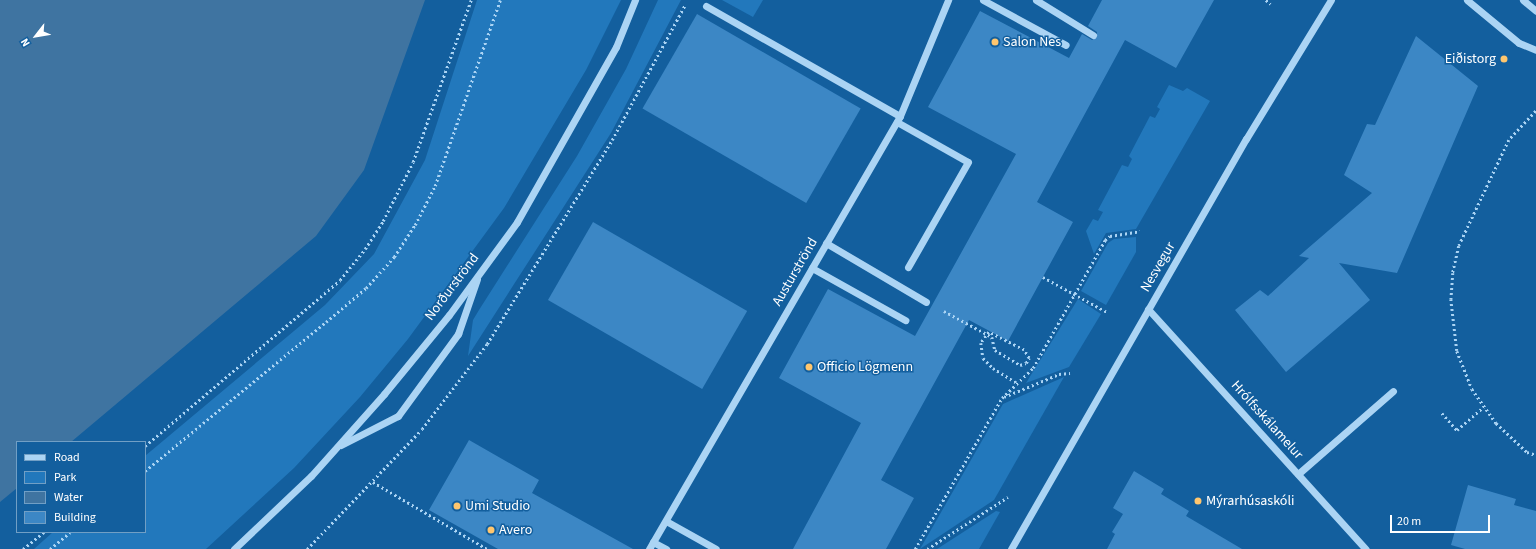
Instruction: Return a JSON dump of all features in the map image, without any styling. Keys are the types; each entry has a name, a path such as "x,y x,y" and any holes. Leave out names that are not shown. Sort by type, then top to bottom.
{"street":[{"name":"Norðurströnd","path":"234,549 311,476 337,447 409,364 480,273 524,208 616,47 635,0"},
{"name":"Austurströnd","path":"649,549 899,119 948,0"},
{"path":"983,0 1066,46"},
{"path":"1036,0 1093,35"},
{"name":"Nesvegur","path":"1011,549 1148,309 1330,0"},
{"path":"1468,0 1520,43 1536,50"},
{"path":"1523,0 1536,11"},
{"path":"706,6 899,119 968,162 908,267"},
{"path":"826,243 926,302"},
{"path":"812,268 906,320"},
{"path":"337,447 398,416 458,334 480,273"},
{"name":"Hrólfsskálamelur","path":"1148,309 1366,549"},
{"path":"1298,474 1393,391"},
{"path":"666,520 716,549"},
{"path":"653,542 666,549"}],"path":[{"path":"146,445 340,280 366,249 383,221 413,162 471,0"},
{"path":"146,470 366,288 394,257 415,225 435,186 500,0"},
{"path":"307,549 422,429 487,344 612,140 688,0"},
{"path":"1266,0 1271,4"},
{"path":"1536,111 1509,140 1459,246 1453,273 1451,299 1458,351 1467,377 1483,407 1511,438 1536,455"},
{"path":"915,549 1002,398 1033,368 1105,240 1110,236 1140,231"},
{"path":"1043,277 1107,312"},
{"path":"926,302 946,312 952,316 972,326 985,333 992,337 995,350 1020,365 1026,363 1029,358 1024,350 989,332 985,338 981,343 983,358 992,368 1017,382"},
{"path":"1002,398 1060,374 1070,373"},
{"path":"1442,413 1457,430 1483,407"},
{"path":"372,482 487,549"},
{"path":"927,549 1008,497"},
{"path":"23,549 43,533"},
{"path":"50,549 69,533"}],"green space":[{"path":"477,0 621,0 586,70 504,208 408,339 360,397 294,468 206,549 34,549 52,533 146,533 146,455 325,305 374,254 425,160"},
{"path":"658,0 681,0 611,133 468,356 473,320 577,156 626,69"},
{"path":"722,0 763,0 753,17"},
{"path":"1169,85 1183,91 1187,88 1210,101 1136,229 1106,233 1094,254 1086,231 1093,219 1098,221 1103,212 1098,210 1122,165 1128,167 1132,159 1129,156 1150,116 1155,118 1160,109 1157,107"},
{"path":"1136,237 1136,252 1106,305 1081,291 1108,243 1114,239"},
{"path":"1078,299 1101,314 1069,367 1026,383"},
{"path":"1064,377 994,500 920,549 1003,404"},
{"path":"996,511 1000,512 979,549 937,549"}],"water":[{"path":"0,0 425,0 364,170 316,236 72,441 16,441 16,489 0,502"}],"building":[{"path":"1102,0 1214,0 1176,68 1125,40 1037,202 1073,222 1008,341 969,320 881,480 914,498 886,549 793,549 861,423 779,378 828,289 915,336 1016,154 928,107 980,11 1069,58 1082,34 1092,40 1097,37 1097,32 1088,26"},
{"path":"697,14 861,108 806,203 642,108"},
{"path":"1416,36 1478,86 1397,273 1339,263 1370,300 1286,372 1235,310 1260,290 1268,296 1309,258 1299,256 1372,193 1344,175 1367,124 1375,125"},
{"path":"593,222 747,311 702,389 548,300"},
{"path":"469,440 539,480 532,493 633,549 498,549 429,510"},
{"path":"1134,471 1164,489 1161,494 1189,511 1186,516 1242,549 1107,549 1115,534 1112,532 1123,514 1113,508"},
{"path":"1468,485 1516,499 1514,505 1536,511 1536,549 1465,549 1451,545"}],"place":[{"name":"Salon Nes","path":"995,42"},
{"name":"Eiðistorg","path":"1504,59"},
{"name":"Officio Lögmenn","path":"809,367"},
{"name":"Mýrarhúsaskóli","path":"1198,501"},
{"name":"Umi Studio","path":"457,506"},
{"name":"Avero","path":"491,530"}]}
